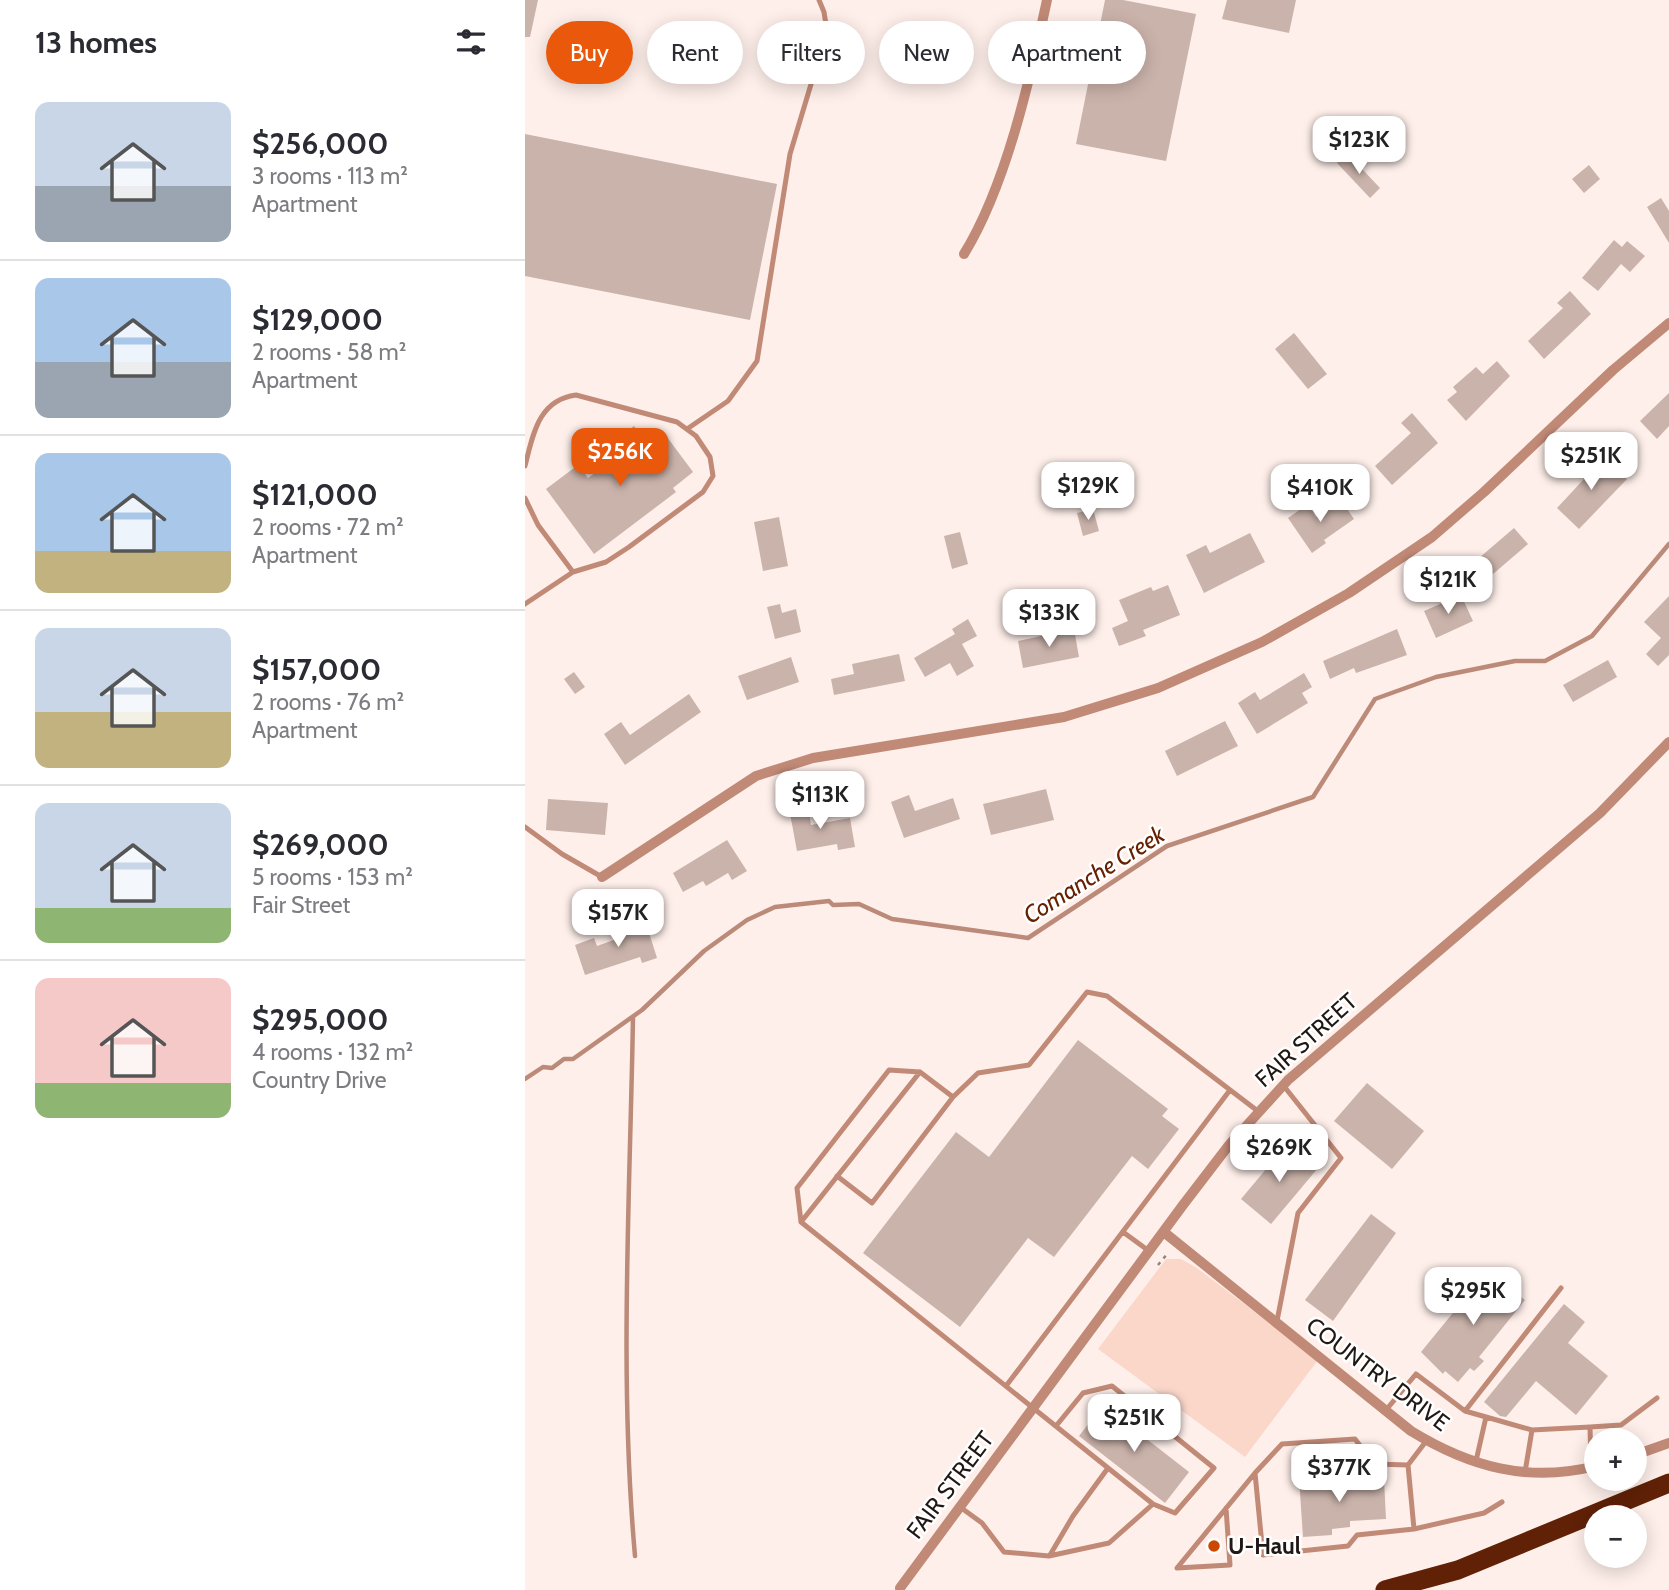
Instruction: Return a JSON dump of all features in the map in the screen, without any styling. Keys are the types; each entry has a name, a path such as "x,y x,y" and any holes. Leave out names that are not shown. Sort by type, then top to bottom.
{"highway":[{"path":"1385,1590 1458,1570 1669,1483"}],"street":[{"path":"964,254 983,223 1030,77 1047,0"},
{"path":"602,877 756,776 813,758 1064,717 1159,688 1262,642 1349,593 1432,537 1484,492 1613,370 1669,323"},
{"name":"FAIR STREET","path":"900,1588 1229,1145 1283,1085 1600,813 1669,742"},
{"name":"COUNTRY DRIVE","path":"1165,1233 1427,1440 1476,1461 1525,1475 1568,1473 1584,1469"},
{"path":"1647,1451 1669,1443"}],"lane":[{"path":"687,429 728,401 757,361 790,154 827,31 819,0"},
{"path":"525,466 533,434 543,412 564,396 576,394 677,422 696,436 710,457 713,476 703,492 605,562 573,572 525,604"},
{"path":"525,498 538,525 573,572"},
{"path":"525,827 562,854 602,877"},
{"path":"837,1176 872,1203 953,1097 978,1073 1029,1065 1087,992 1107,996 1259,1112"},
{"path":"953,1097 920,1072 890,1070 797,1188 801,1222 1153,1504 1175,1513 1214,1468 1112,1386 1083,1393 1056,1426"},
{"path":"801,1222 920,1072"},
{"path":"1277,1323 1298,1213 1341,1158 1283,1085"},
{"path":"1006,1386 1230,1090"},
{"path":"1123,1232 1150,1252"},
{"path":"1465,1411 1562,1288"},
{"path":"1386,1410 1416,1374 1465,1411 1532,1430 1621,1425 1657,1398"},
{"path":"1476,1461 1486,1417"},
{"path":"1525,1475 1532,1430"},
{"path":"1226,1508 1230,1564 1177,1568 1193,1548 1226,1508 1255,1473 1282,1444 1355,1439 1374,1464 1408,1465"},
{"path":"1414,1529 1408,1465 1427,1440"},
{"path":"1049,1556 1073,1516 1108,1468"},
{"path":"1255,1473 1263,1555 1348,1546 1357,1535 1414,1529 1484,1513 1502,1502"},
{"path":"960,1507 982,1523 1004,1552 1049,1556 1109,1543 1153,1504"}],"path":[{"path":"1158,1265 1168,1253"}],"shaded area":[{"path":"1166,1259 1181,1259 1197,1268 1318,1360 1245,1457 1098,1349"}],"building":[{"path":"525,0 538,0 530,37 525,37"},
{"path":"1105,0 1123,0 1196,14 1166,161 1076,144 1088,84 1146,84 1146,21 1101,21"},
{"path":"1227,0 1296,0 1289,33 1222,19"},
{"path":"525,134 777,184 750,320 525,276"},
{"path":"1347,153 1380,188 1370,198 1337,163"},
{"path":"1589,165 1600,179 1584,193 1572,179"},
{"path":"1661,198 1669,211 1669,243 1647,207"},
{"path":"1614,240 1622,247 1627,241 1645,256 1630,272 1621,264 1598,291 1582,278"},
{"path":"1570,291 1591,314 1544,359 1528,341 1563,308 1557,303"},
{"path":"1294,333 1327,374 1308,389 1275,349"},
{"path":"1497,361 1510,376 1466,421 1447,400 1457,392 1453,387 1476,367 1483,374"},
{"path":"1669,393 1669,426 1657,439 1640,421"},
{"path":"1412,413 1438,443 1392,485 1375,466 1411,433 1401,423"},
{"path":"634,426 643,438 650,433 659,444 667,437 693,472 673,488 676,492 594,554 546,489 578,465 588,478 619,455 610,444"},
{"path":"1606,458 1627,479 1579,529 1557,508 1584,479 1576,471 1584,462 1593,471"},
{"path":"1341,500 1354,519 1324,540 1326,543 1312,553 1288,518 1308,504 1316,517"},
{"path":"1093,509 1099,531 1083,536 1077,513"},
{"path":"779,517 788,566 763,571 754,522"},
{"path":"1514,528 1528,544 1493,574 1479,558"},
{"path":"960,532 968,564 952,569 944,536"},
{"path":"1250,533 1265,562 1204,593 1186,555 1206,545 1210,553"},
{"path":"1168,585 1180,615 1143,630 1146,636 1119,646 1112,628 1128,621 1119,600 1151,587 1153,591"},
{"path":"1461,595 1473,621 1436,638 1424,611"},
{"path":"1669,596 1669,655 1658,666 1646,654 1661,638 1644,622"},
{"path":"780,604 782,613 796,609 801,632 775,639 767,607"},
{"path":"968,619 977,636 962,644 974,666 957,676 950,663 925,677 914,658 955,634 952,629"},
{"path":"1074,629 1079,657 1023,668 1018,641"},
{"path":"1397,629 1407,655 1356,673 1354,668 1330,679 1323,661"},
{"path":"899,654 905,681 834,695 831,679 854,674 852,664"},
{"path":"791,657 799,682 747,700 738,676"},
{"path":"1608,660 1617,677 1573,702 1563,685"},
{"path":"574,672 585,687 575,694 564,679"},
{"path":"1304,673 1312,687 1302,693 1308,703 1257,734 1238,703 1255,692 1260,700"},
{"path":"689,694 701,712 625,765 604,734 621,722 630,735"},
{"path":"1225,721 1238,746 1177,776 1165,751"},
{"path":"1046,789 1054,820 991,835 983,804"},
{"path":"909,795 915,811 953,798 960,819 904,838 891,802"},
{"path":"548,799 608,803 605,835 546,830"},
{"path":"808,805 811,825 850,818 855,847 838,850 837,844 797,851 789,808"},
{"path":"727,840 747,871 732,880 728,873 706,886 703,881 683,892 673,873"},
{"path":"645,920 657,958 642,963 640,957 585,975 575,945 594,938 597,946 622,937 619,928"},
{"path":"1078,1040 1168,1109 1162,1116 1179,1129 1148,1169 1132,1156 1054,1257 1028,1238 960,1327 863,1253 956,1132 989,1157"},
{"path":"1367,1083 1424,1131 1392,1169 1334,1121"},
{"path":"1288,1143 1318,1168 1271,1224 1241,1199"},
{"path":"1371,1214 1396,1233 1333,1321 1305,1300"},
{"path":"1488,1270 1525,1300 1479,1357 1484,1361 1474,1371 1470,1368 1458,1382 1445,1371 1443,1374 1421,1352"},
{"path":"1564,1304 1585,1322 1568,1343 1608,1376 1576,1415 1536,1381 1506,1417 1500,1416 1484,1402"},
{"path":"1103,1405 1189,1472 1165,1503 1079,1436"},
{"path":"1327,1475 1328,1483 1384,1479 1386,1519 1350,1521 1350,1527 1332,1529 1332,1535 1303,1537 1299,1478"}],"waterway":[{"name":"Comanche Creek","path":"525,1079 543,1067 552,1068 564,1059 573,1059 642,1010 704,951 747,920 775,907 829,901 833,905 859,904 892,919 1028,938 1167,846 1313,797 1375,699 1436,677 1515,661 1545,661 1592,636 1669,544"},
{"path":"633,1017 627,1354 630,1489 635,1556"}],"place":[{"name":"U-Haul","path":"1214,1546"}]}
